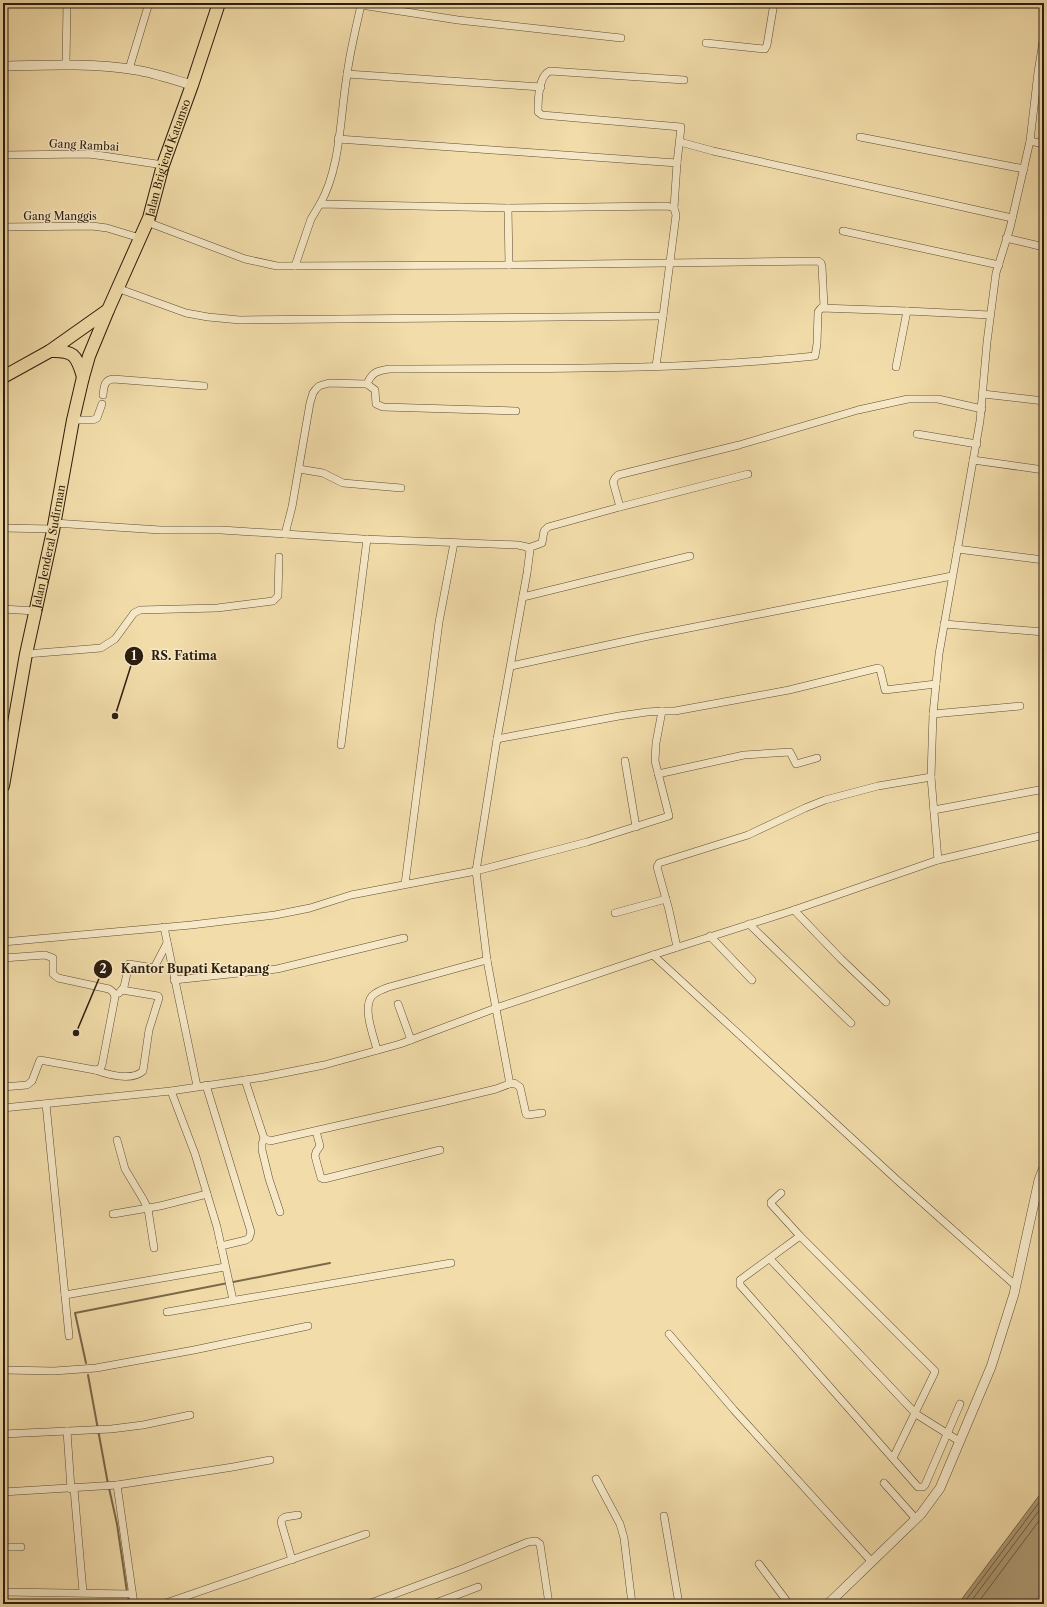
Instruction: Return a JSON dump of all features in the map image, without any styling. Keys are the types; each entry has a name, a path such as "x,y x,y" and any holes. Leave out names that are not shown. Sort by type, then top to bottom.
{"main road":[{"name":"Jalan Brigjend Katamso","path":"108,310 147,222 163,165 192,85 219,3"},
{"path":"3,377 50,350 108,310"},
{"name":"Jalan Jenderal Sudirman","path":"3,786 26,654 54,526 73,420 89,356 108,310"},
{"path":"50,350 62,350 74,356 79,363 83,377"}],"street":[{"path":"66,65 67,3"},
{"path":"129,69 149,3"},
{"path":"706,43 765,49 774,3"},
{"path":"295,266 311,219 320,204 331,178 358,4 451,19 621,38"},
{"path":"938,860 931,777 933,714 936,684 952,576 982,409 990,315 999,265 1012,218 1030,141 1044,34"},
{"path":"3,66 66,65 129,69 147,72 192,85"},
{"path":"656,366 676,217 674,208 681,129 680,127 540,114 538,111 541,87 546,74 550,72 684,80"},
{"path":"347,74 541,87"},
{"path":"860,137 1024,169"},
{"path":"338,139 677,163"},
{"path":"1030,141 1044,144"},
{"path":"680,142 1012,218"},
{"name":"Gang Rambai","path":"3,155 88,154 163,165"},
{"path":"320,204 508,208 667,206 674,208"},
{"path":"508,208 509,265"},
{"path":"147,222 250,261 267,265 509,265 818,261 822,266 824,307"},
{"name":"Gang Manggis","path":"3,227 92,226 107,228 140,238"},
{"path":"843,231 999,265"},
{"path":"1006,238 1044,247"},
{"path":"117,288 186,313 240,320 663,316"},
{"path":"367,384 375,372 389,369 656,366 730,363 816,356 818,312 819,309 824,307 990,315"},
{"path":"896,368 907,311"},
{"path":"103,395 105,384 110,379 204,386"},
{"path":"285,534 292,507 310,403 313,393 319,386 329,383 367,384 374,388 375,402 380,407 516,411"},
{"path":"983,394 1044,401"},
{"path":"620,507 613,482 618,475 739,446 858,410 917,398 945,400 982,409"},
{"path":"73,420 93,420 98,418 102,404"},
{"path":"917,434 976,444"},
{"path":"973,460 1044,470"},
{"path":"299,469 323,473 343,483 402,488"},
{"path":"3,528 54,526 160,530 221,530 367,539 518,545 528,548 542,543 544,531 548,527 748,474"},
{"path":"341,745 367,539"},
{"path":"406,884 439,622 454,543"},
{"path":"509,1084 510,1080 487,960 476,871 497,739 530,557 528,548"},
{"path":"957,549 1044,560"},
{"path":"523,597 690,556"},
{"path":"26,654 101,648 111,643 134,613 140,610 217,608 273,601 278,596 279,557"},
{"path":"511,666 644,637 952,576"},
{"path":"3,609 35,611"},
{"path":"944,624 1044,632"},
{"path":"497,739 619,716 647,712 675,711 789,690 878,668 880,669 885,690 936,684"},
{"path":"933,714 1020,706"},
{"path":"3,942 275,915 310,908 351,895 476,871 588,842 669,816 658,774 655,750 662,711"},
{"path":"658,774 751,754 790,752 797,764 817,758"},
{"path":"625,761 636,827"},
{"path":"677,947 657,867 659,863 748,836 805,808 825,800 878,786 931,777"},
{"path":"934,810 1044,789"},
{"path":"3,1108 171,1091 298,1071 411,1040 496,1008 653,954 794,910 938,860 1044,835"},
{"path":"616,913 666,899"},
{"path":"794,910 841,959 886,1002"},
{"path":"749,924 851,1024"},
{"path":"164,927 197,1086"},
{"path":"710,936 752,980"},
{"path":"174,980 277,969 404,938"},
{"path":"96,1070 100,1069 102,1065 115,997 122,990 129,964 154,968 167,943"},
{"path":"653,954 897,1180 1016,1286"},
{"path":"3,958 50,956 53,958 53,974 58,978 109,989 113,992 115,997"},
{"path":"377,1050 368,1012 370,1000 379,991 487,960"},
{"path":"3,1087 27,1085 32,1082 40,1060 96,1070 110,1075 121,1076 139,1074 143,1071 149,1030 159,998 158,996 122,990"},
{"path":"398,1004 411,1040"},
{"path":"246,1080 264,1138 262,1150 271,1186 280,1212"},
{"path":"264,1138 268,1141 273,1141 496,1089 509,1084 514,1084 520,1087 526,1114 542,1113"},
{"path":"206,1085 251,1232 249,1238 246,1240 221,1246"},
{"path":"171,1091 195,1154 207,1194 221,1246 233,1300"},
{"path":"46,1104 69,1336"},
{"path":"316,1131 320,1147 316,1152 316,1156 321,1178 324,1179 440,1150"},
{"path":"117,1140 125,1169 148,1209 154,1248"},
{"path":"828,1604 916,1519 930,1504 940,1488 991,1367 1016,1286 1039,1180 1044,1167"},
{"path":"781,1193 772,1200 770,1204 934,1371 916,1414 894,1458"},
{"path":"113,1214 148,1209 207,1194"},
{"path":"800,1236 740,1280 740,1285 917,1485 923,1487 960,1404"},
{"path":"770,1259 916,1414 959,1441"},
{"path":"167,1312 451,1263"},
{"path":"65,1295 226,1267"},
{"path":"3,1370 54,1371 96,1368 194,1350 308,1326"},
{"path":"669,1334 734,1410 872,1562"},
{"path":"3,1434 67,1432 143,1425 190,1415"},
{"path":"67,1432 83,1592"},
{"path":"3,1492 72,1489 117,1485 270,1460"},
{"path":"596,1479 620,1524 624,1538 632,1604"},
{"path":"884,1483 916,1519"},
{"path":"117,1485 134,1604"},
{"path":"292,1560 281,1522 285,1517 298,1515"},
{"path":"664,1516 679,1604"},
{"path":"163,1604 366,1534"},
{"path":"368,1604 534,1541 540,1544 549,1604"},
{"path":"3,1547 20,1547"},
{"path":"759,1564 789,1604"},
{"path":"433,1604 478,1587"},
{"path":"3,1592 83,1592 132,1594"}],"water":[{"path":"1044,1489 1044,1604 958,1604"}],"waterway":[{"path":"86,1363 75,1313 330,1263"},
{"path":"88,1375 108,1484"},
{"path":"109,1488 117,1524 127,1592"},
{"path":"128,1596 129,1604"}],"place":[{"name":"RS. Fatima","path":"115,716"},
{"name":"Kantor Bupati Ketapang","path":"76,1033"}]}
